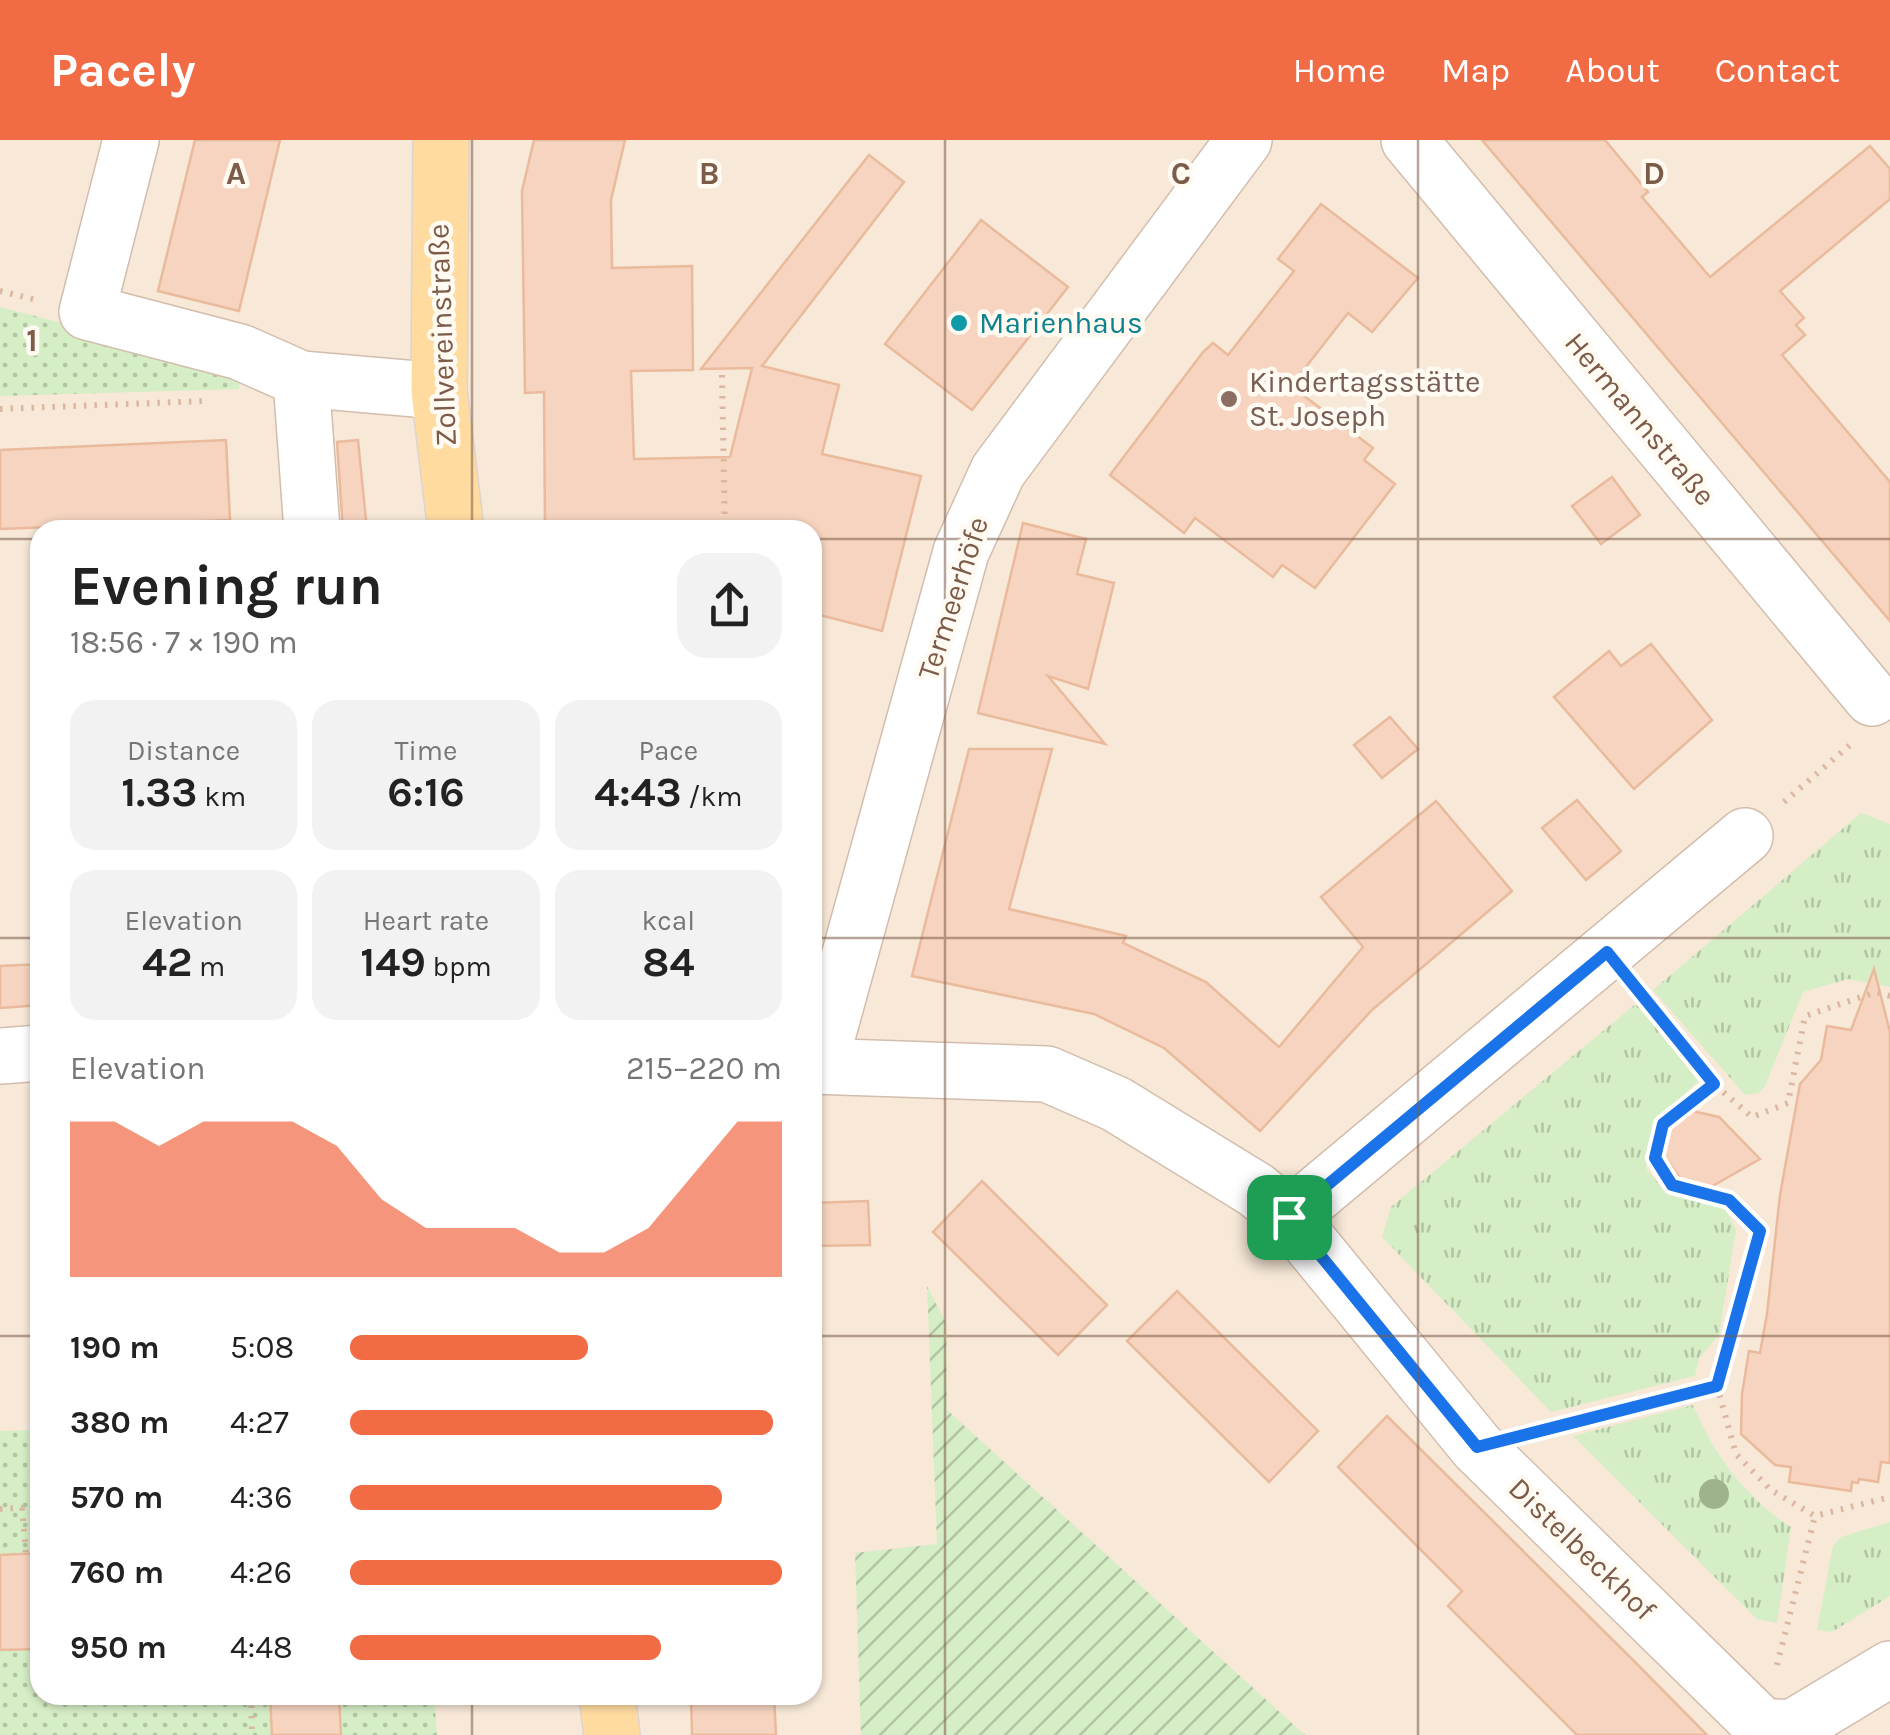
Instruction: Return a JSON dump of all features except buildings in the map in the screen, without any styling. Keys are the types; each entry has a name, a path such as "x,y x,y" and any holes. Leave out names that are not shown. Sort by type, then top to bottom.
{"main road":[{"name":"Zollvereinstraße","path":"441,140 439,391 455,520"},
{"path":"608,1705 612,1735"}],"street":[{"path":"131,140 87,312 240,352 302,379 439,391"},
{"name":"Termeerhöfe","path":"822,1045 961,552 998,470 1244,140"},
{"name":"Hermannstraße","path":"1409,140 1865,718"},
{"path":"302,379 311,520"},
{"path":"1289,1217 1745,836"},
{"path":"0,1056 30,1054"},
{"name":"Distelbeckhof","path":"822,1066 1047,1074 1116,1104 1256,1190 1289,1217 1477,1447 1785,1730"},
{"path":"1785,1730 1890,1669"}],"path":[{"path":"722,375 725,520"},
{"path":"0,409 220,400"},
{"path":"1745,836 1865,718"},
{"path":"1607,952 1714,1084 1752,1117 1788,1103 1805,1016 1876,992 1890,996"},
{"path":"1714,1084 1663,1124 1655,1158 1672,1185 1729,1200 1760,1231 1717,1386 1736,1454 1771,1490 1815,1516 1890,1497"},
{"path":"1477,1447 1717,1386"},
{"path":"22,1508 26,1554"},
{"path":"0,1509 30,1508"},
{"path":"1785,1730 1815,1516"},
{"path":"251,1705 252,1735"}],"shaded area":[{"path":"0,140 1890,140 1890,1735 0,1735"}],"green space":[{"path":"0,307 240,369 239,389 0,396"},
{"path":"1861,813 1890,824 1890,987 1848,979 1803,992 1765,1086 1759,1093 1745,1095 1653,990"},
{"path":"1638,1002 1698,1081 1654,1124 1646,1168 1665,1192 1725,1208 1736,1230 1719,1335 1699,1358 1695,1376 1551,1412 1382,1237 1391,1207"},
{"path":"927,1286 946,1323 947,1410 1305,1735 861,1735 855,1553 937,1544"},
{"path":"1693,1405 1733,1474 1759,1502 1791,1527 1777,1623 1757,1619 1573,1436"},
{"path":"30,1430 30,1705 435,1705 437,1735 0,1735 0,1431"},
{"path":"1890,1522 1890,1596 1832,1632 1817,1630 1833,1546 1841,1537"}],"place":[{"name":"Marienhaus","path":"959,323"},
{"name":"Kindertagsstätte St. Joseph","path":"1229,399"}],"route":[{"path":"1607,952 1714,1084 1663,1124 1655,1158 1672,1185 1729,1200 1760,1231 1717,1386 1477,1447 1289,1217 1607,952"}]}
